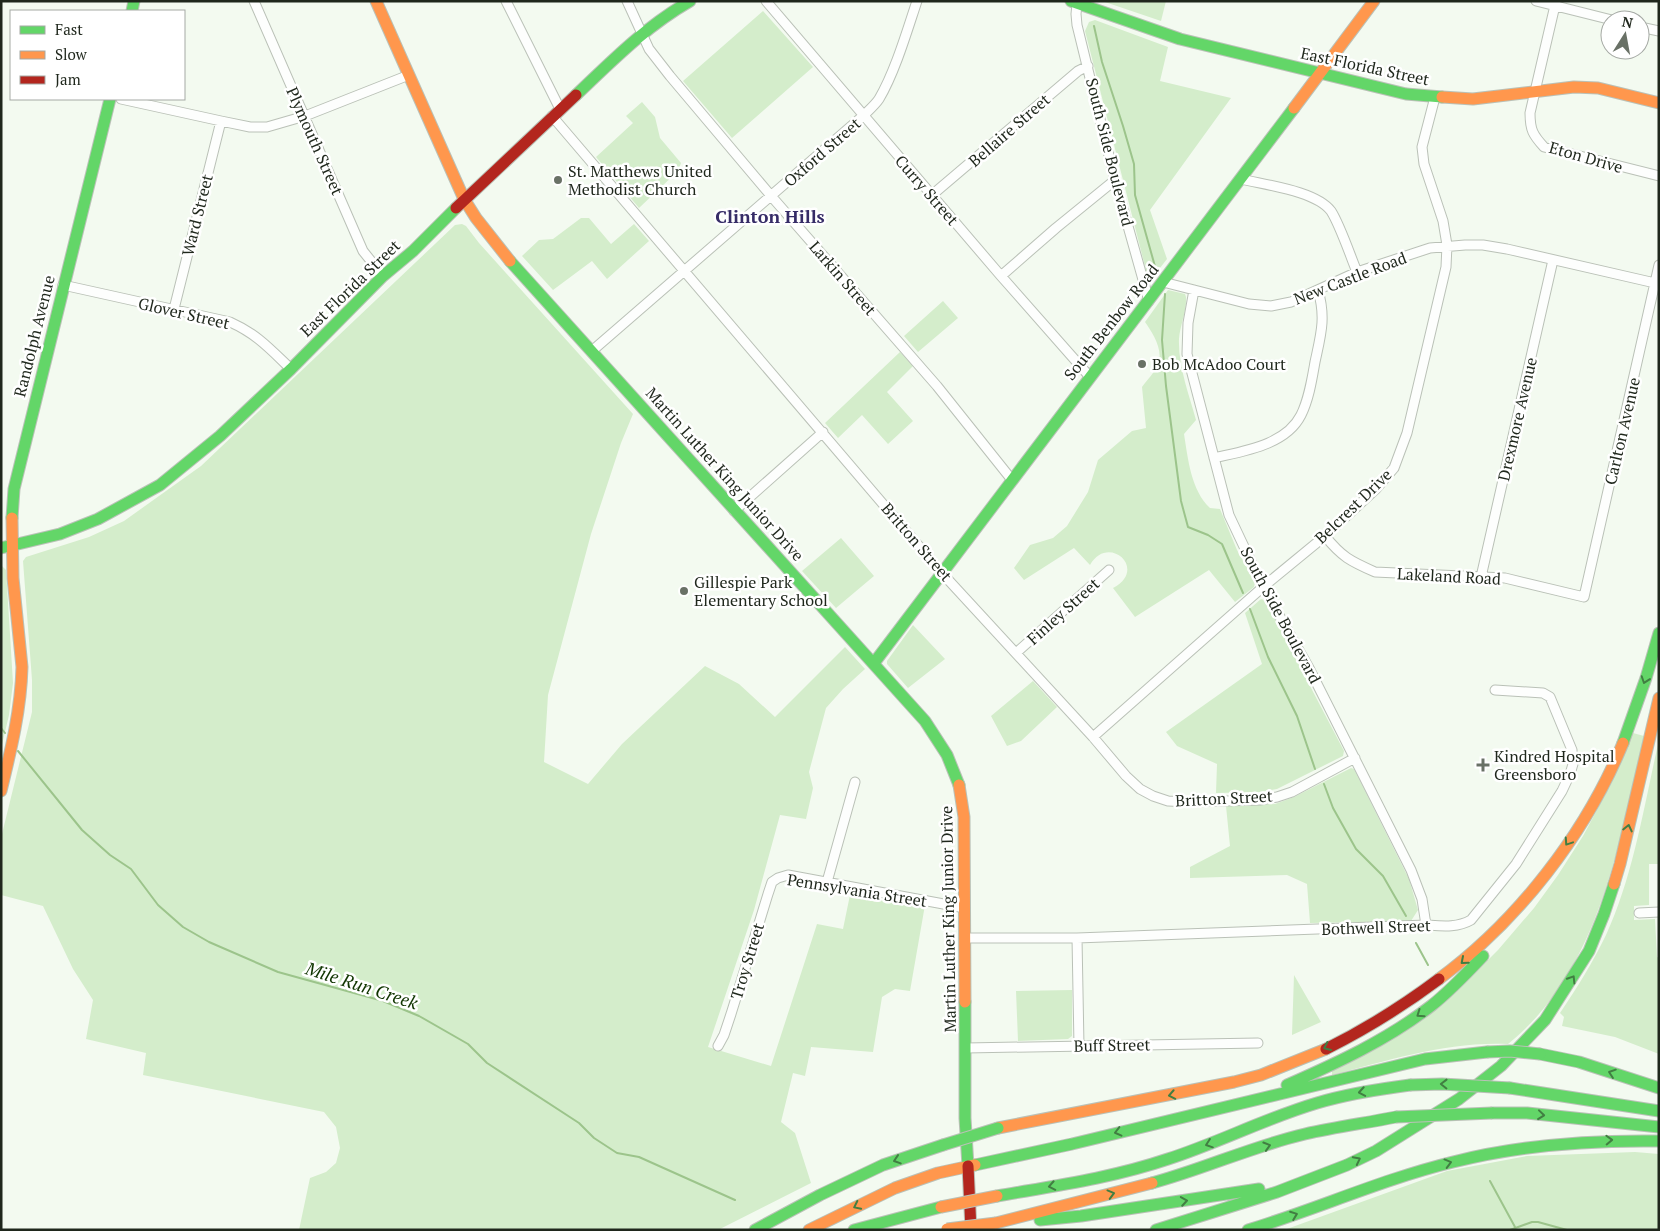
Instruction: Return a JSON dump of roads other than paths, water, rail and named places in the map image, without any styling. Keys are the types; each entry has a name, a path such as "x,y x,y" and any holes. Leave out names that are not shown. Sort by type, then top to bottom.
{"main road":[{"name":"Martin Luther King Junior Drive","path":"376,1 464,199 476,218 506,256 593,350 734,511 874,663 935,734 954,768 960,787 964,817 966,1118 971,1230"},
{"name":"East Florida Street","path":"7,547 60,534 98,519 160,484 220,436 291,369 383,276 413,251 464,199 641,34 668,14 690,1"},
{"name":"South Benbow Road","path":"874,663 1374,1"},
{"name":"East Florida Street","path":"1074,2 1180,39 1406,94 1435,98 1473,99 1535,90 1574,87 1598,88 1659,102"},
{"name":"Randolph Avenue","path":"1,791 17,726 22,692 22,667 7,547 14,489 110,100"},
{"path":"1200,1112 1275,1090 1322,1070 1368,1046 1431,1006 1491,948 1543,883 1556,860 1589,812 1615,760 1637,704 1652,662 1659,633"},
{"path":"1156,1230 1277,1192 1347,1165 1376,1151 1459,1099 1501,1066 1545,1020 1589,951 1604,914 1620,864 1659,698"},
{"path":"756,1230 820,1194 883,1165 944,1145 998,1128 1230,1083 1261,1075 1350,1036 1405,1005 1445,977 1503,924 1556,860"},
{"path":"810,1230 895,1188 938,1174 1072,1144 1424,1059 1487,1052 1540,1054 1579,1062 1659,1088"},
{"path":"854,1230 941,1207 1086,1180 1146,1166 1217,1141 1304,1106 1348,1094 1410,1085 1442,1084 1510,1088 1659,1111"},
{"path":"996,1223 1181,1175 1246,1152 1306,1134 1396,1117 1441,1114 1527,1113 1659,1127"},
{"path":"1248,1230 1277,1222 1358,1191 1450,1162 1489,1153 1569,1142 1659,1141"},
{"path":"946,1230 996,1223 1081,1216 1268,1188 1312,1178"}],"street":[{"name":"Plymouth Street","path":"254,1 363,251 383,276"},
{"name":"Britton Street","path":"506,1 556,112 684,271 942,572 1093,737 1126,776 1140,789 1168,801 1260,800 1292,792 1355,758"},
{"name":"Larkin Street","path":"627,1 649,49 670,76 772,197 937,386 1012,480"},
{"name":"Curry Street","path":"766,1 932,196 1090,377"},
{"name":"Oxford Street","path":"593,350 864,116 878,100 886,83 917,1"},
{"path":"1536,1 1556,4 1600,17"},
{"name":"South Side Boulevard","path":"1074,2 1077,24 1116,180 1149,300"},
{"name":"Eton Drive","path":"1556,4 1530,113 1530,126 1536,137 1544,147 1659,176"},
{"name":"Bellaire Street","path":"932,196 1078,71 1088,66"},
{"path":"126,100 250,127 267,127 305,116 409,75"},
{"name":"Belcrest Drive","path":"1093,737 1325,536 1376,489 1394,468 1400,457 1446,267 1447,245 1443,221 1424,164 1422,147 1435,98"},
{"name":"Ward Street","path":"174,309 221,121"},
{"path":"1241,178 1309,196 1324,204 1334,218 1357,272"},
{"path":"1001,276 1056,228 1116,180"},
{"name":"New Castle Road","path":"1162,282 1249,304 1271,306 1291,302 1357,272 1413,253 1447,245 1484,245 1655,283"},
{"name":"Drexmore Avenue","path":"1481,577 1553,260"},
{"name":"Carlton Avenue","path":"1584,597 1659,265"},
{"name":"Glover Street","path":"63,285 230,322 248,330 264,342 291,369"},
{"name":"South Side Boulevard","path":"1194,290 1188,323 1187,354 1230,515 1263,588 1309,668 1411,870 1422,899 1426,925"},
{"path":"1214,458 1264,446 1291,427 1301,415 1323,327 1323,307 1318,290"},
{"path":"734,511 823,432"},
{"name":"Lakeland Road","path":"1325,536 1338,553 1356,564 1375,572 1505,578 1584,597"},
{"name":"Finley Street","path":"1016,653 1109,570"},
{"name":"Bothwell Street","path":"966,938 1077,938 1426,925 1450,926 1463,924 1471,920 1516,864 1562,791 1573,764 1572,750 1550,697 1543,693 1495,690"},
{"path":"827,882 855,782"},
{"name":"Pennsylvania Street","path":"778,878 788,876 827,882 965,908"},
{"name":"Troy Street","path":"718,1046 731,1014 772,882 778,878"},
{"path":"1639,912 1659,912"},
{"path":"1077,938 1079,1046"},
{"name":"Buff Street","path":"966,1048 1258,1043"}],"waterway":[{"path":"1094,26 1102,62 1134,164 1135,195 1156,270"},
{"path":"1165,294 1162,340 1181,501 1188,527 1208,535 1222,544 1243,593"},
{"path":"1250,609 1268,657 1297,716 1315,769"},
{"name":"Mile Run Creek","path":"1,728 5,733"},
{"name":"Mile Run Creek","path":"18,751 82,830 110,855 131,869 158,905 183,927 209,942 278,972 383,1001 419,1016 468,1044 487,1063 579,1123 594,1138 617,1153 639,1157 735,1200"},
{"path":"1324,784 1333,808 1356,849 1383,876 1406,916"},
{"path":"1416,943 1428,965"},
{"path":"1490,1181 1515,1227"},
{"path":"1510,1230 1532,1222 1567,1230"}],"place":[{"name":"St. Matthews United Methodist Church","path":"558,180"},
{"name":"Bob McAdoo Court","path":"1142,364"},
{"name":"Gillespie Park Elementary School","path":"684,591"},
{"name":"Kindred Hospital Greensboro","path":"1483,765"}],"district":[{"name":"Clinton Hills","path":"770,216"}]}
